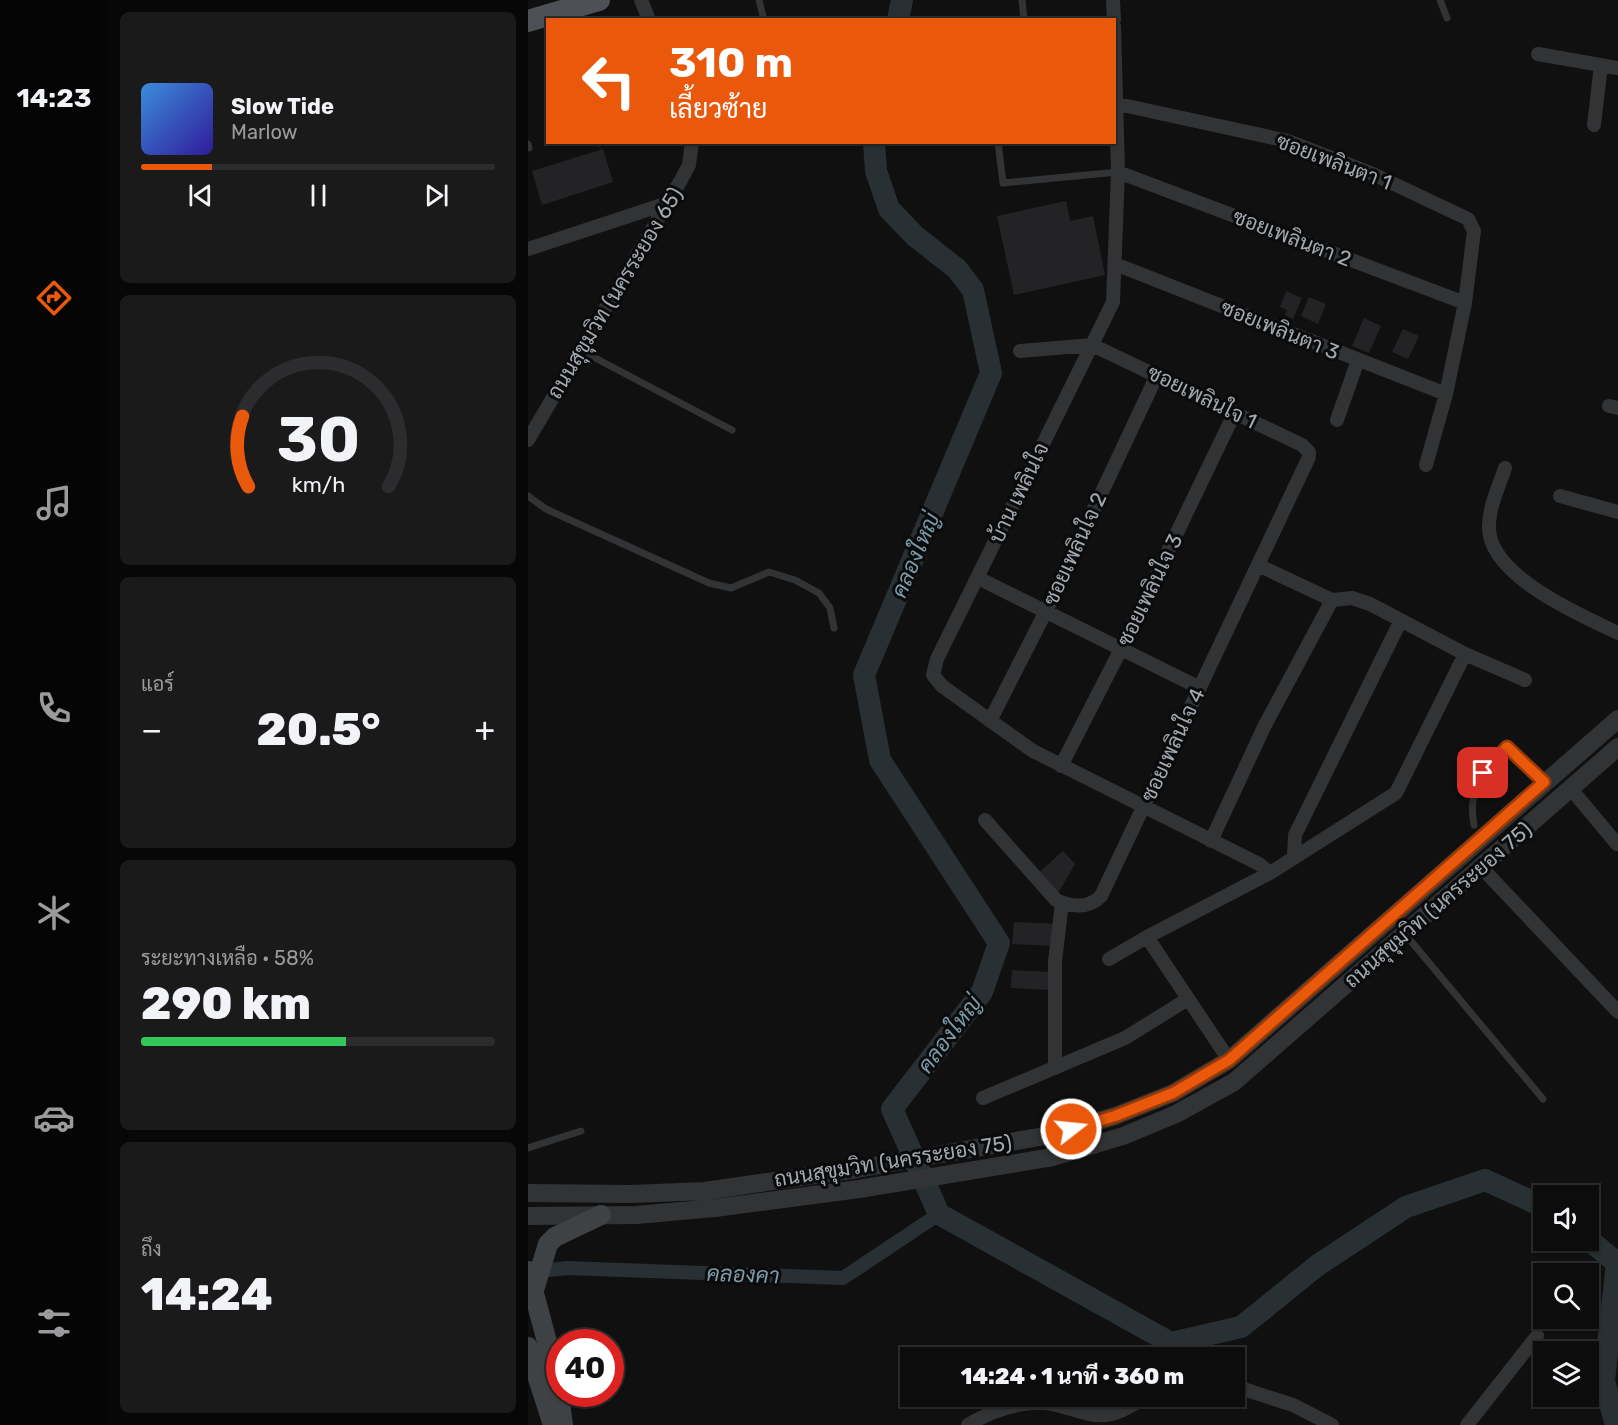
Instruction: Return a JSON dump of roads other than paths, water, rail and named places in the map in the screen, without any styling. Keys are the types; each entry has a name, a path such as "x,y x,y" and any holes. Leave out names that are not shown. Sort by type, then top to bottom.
{"main road":[{"path":"528,21 556,16 599,0"},
{"path":"534,1290 548,1244 555,1237 601,1215"},
{"path":"528,1271 556,1379 563,1425"},
{"path":"528,1347 553,1425"}],"street":[{"path":"641,0 647,18"},
{"path":"1113,0 1114,18"},
{"path":"1538,54 1618,68"},
{"path":"1594,125 1601,65"},
{"path":"1115,264 1118,172 1116,82"},
{"name":"ซอยเพลินตา 1","path":"1117,110 1288,141 1384,179 1464,216 1472,224 1474,231 1465,303"},
{"name":"ถนนสุขุมวิท (นครระยอง 65)","path":"528,440 668,203 689,165 692,144"},
{"name":"ซอยเพลินตา 2","path":"1118,172 1465,303"},
{"path":"528,249 668,203"},
{"name":"บ้าน เพลินใจ","path":"990,721 942,686 933,675 937,659 1110,312 1114,294 1115,264"},
{"name":"ซอยเพลินตา 3","path":"1115,264 1446,394"},
{"path":"1426,465 1446,394 1465,303"},
{"path":"1020,351 1092,345"},
{"name":"ซอยเพลินใจ 1","path":"1092,345 1302,445 1309,452"},
{"path":"1337,420 1358,360"},
{"name":"ซอยเพลินใจ 2","path":"990,721 1046,611 1157,375"},
{"name":"ซอยเพลินใจ 3","path":"1061,766 1122,649 1235,412"},
{"name":"ซอยเพลินใจ 4","path":"1062,903 1083,906 1101,896 1307,463 1309,452"},
{"path":"1505,468 1488,527 1497,554 1526,582 1568,608 1618,633"},
{"path":"1560,496 1618,512"},
{"path":"1258,564 1332,600 1360,599 1465,654 1525,680"},
{"path":"978,578 1200,688"},
{"path":"1210,841 1264,727 1332,600"},
{"path":"1294,856 1294,835 1401,620"},
{"path":"1109,959 1270,873 1396,793 1465,654"},
{"name":"ถนนสุขุมวิท (นครระยอง 75)","path":"528,1193 631,1194 705,1191 857,1169 1050,1135 1115,1116 1173,1093 1229,1060 1618,719"},
{"path":"990,721 1061,766 1259,864 1270,873"},
{"name":"ถนนสุขุมวิท (นครระยอง 75)","path":"528,1216 636,1215 716,1208 859,1188 1053,1157 1123,1136 1176,1114 1234,1082 1618,747"},
{"path":"1571,789 1617,844"},
{"path":"985,820 1050,896 1062,903 1055,961 1055,1068"},
{"path":"1481,867 1618,1012"},
{"path":"1405,904 1420,921"},
{"path":"1147,937 1229,1060"},
{"path":"983,1098 1125,1038 1188,999"},
{"path":"1467,1425 1537,1336"},
{"path":"1245,1390 1293,1406 1332,1425"},
{"path":"968,1425 1001,1410 1016,1407"},
{"path":"1062,1407 1092,1415 1107,1415 1124,1407"}],"lane":[{"path":"759,0 764,18"},
{"path":"1022,0 1024,18"},
{"path":"1440,0 1447,18"},
{"path":"998,144 1003,183 1118,172"},
{"path":"580,350 732,430"},
{"path":"528,496 546,509 709,584 731,588 769,572 795,580 819,593 830,608 834,628"},
{"path":"1474,825 1472,802 1474,793 1487,767 1507,747 1544,782"},
{"path":"1405,933 1543,1099"},
{"path":"528,1148 581,1131"}],"waterway":[{"name":"คลองใหญ่","path":"898,18 902,0"},
{"name":"คลองใหญ่","path":"874,144 876,171 889,209 915,236 957,269 973,290 991,373 864,675 880,760 999,943 982,992 892,1109 939,1214 1171,1343 1241,1327 1318,1265 1406,1207 1485,1180 1533,1202"},
{"name":"คลองคา","path":"532,1272 567,1268 843,1278 939,1214"},
{"name":"คลองใหญ่","path":"1599,1248 1617,1263 1604,1381 1616,1425"}]}
